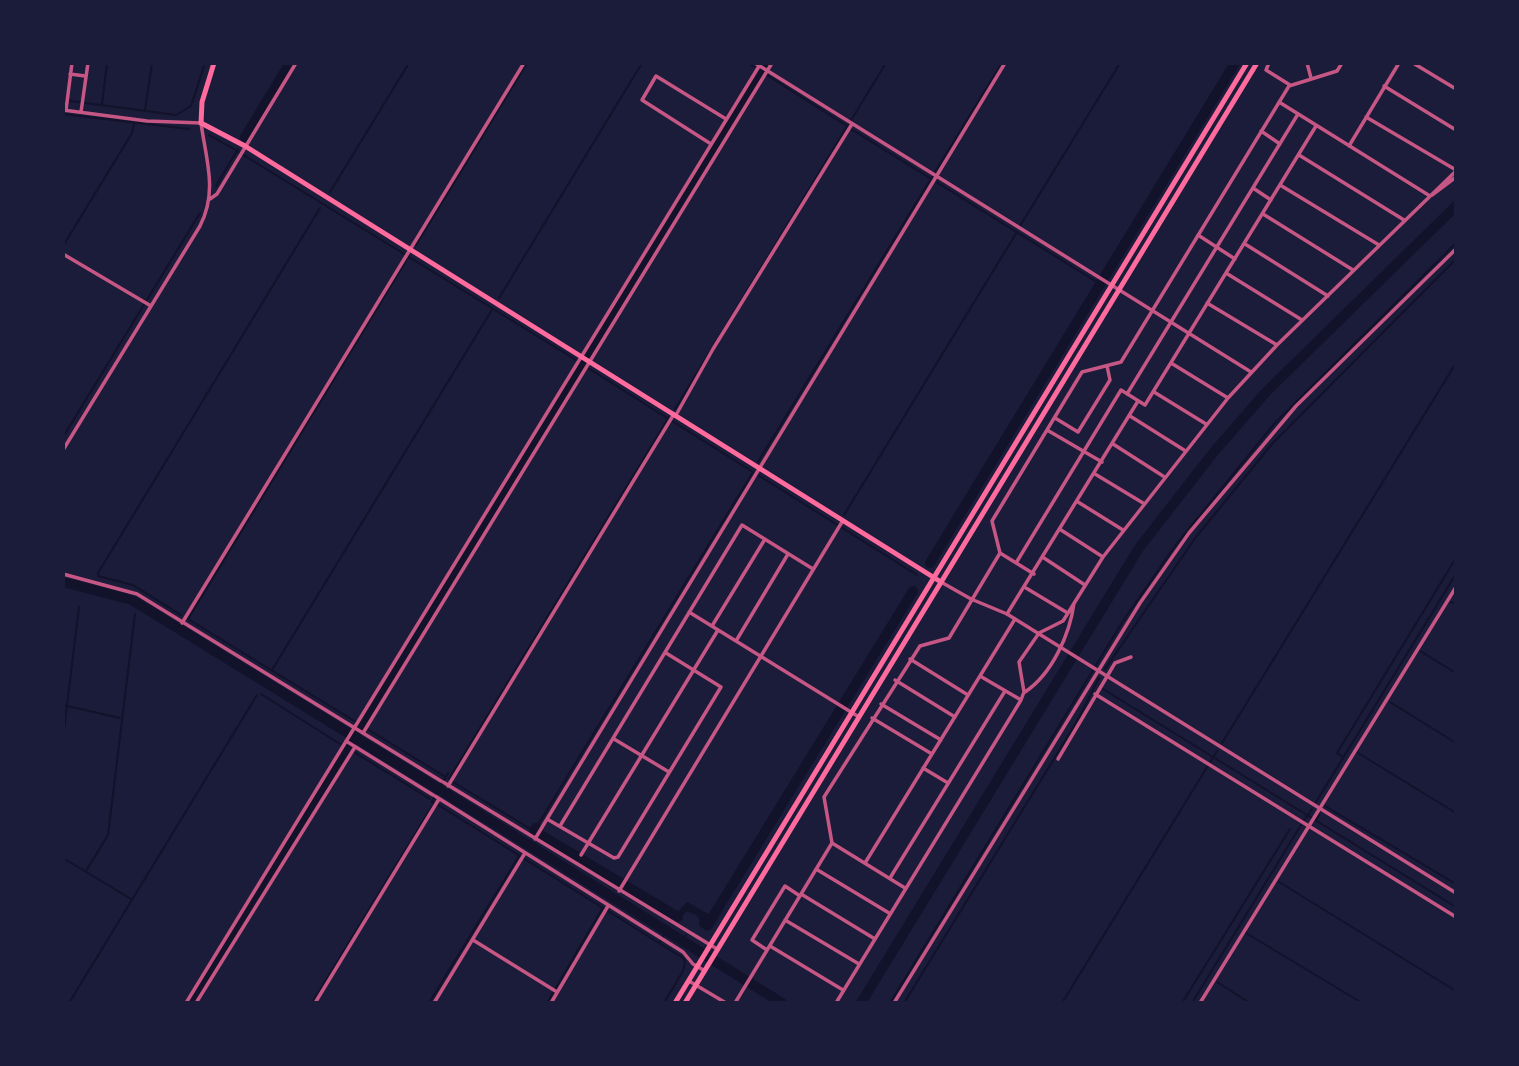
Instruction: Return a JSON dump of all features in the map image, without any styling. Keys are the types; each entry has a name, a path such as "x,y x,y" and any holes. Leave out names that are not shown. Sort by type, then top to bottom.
{"main road":[{"path":"214,63 202,102 201,123 407,253 585,359 841,525 942,582"},
{"path":"675,1003 1247,63"},
{"path":"685,1003 1256,63"}],"street":[{"path":"63,450 147,304 200,226 210,200 211,177 201,123 147,121 64,110 72,63"},
{"path":"81,112 88,63"},
{"path":"210,200 217,194 296,63"},
{"path":"182,623 524,63"},
{"path":"196,1003 585,359 772,63"},
{"path":"538,835 1005,63"},
{"path":"1269,63 1266,70 1290,85"},
{"path":"1307,63 1311,78"},
{"path":"1034,574 1000,553 992,521 1082,372 1121,362 1290,85 1337,71 1342,63"},
{"path":"1349,146 1399,63"},
{"path":"1413,63 1456,89"},
{"path":"360,728 585,359 759,64 766,73 935,180 1251,372"},
{"path":"70,74 86,76"},
{"path":"711,144 642,100 656,76 726,119"},
{"path":"1384,86 1456,130"},
{"path":"1279,102 1430,196"},
{"path":"1127,394 1298,114"},
{"path":"836,1003 1021,700 1024,692 1019,662 1039,633 1063,621 1103,557 1163,476 1251,372 1456,171 1366,117"},
{"path":"450,782 850,125"},
{"path":"1016,563 1121,390 1145,405 1154,392 1316,126"},
{"path":"1261,131 1280,144"},
{"path":"1299,155 1405,220"},
{"path":"1430,196 1456,177"},
{"path":"1280,185 1379,245"},
{"path":"1253,188 1271,200"},
{"path":"1263,214 1354,271"},
{"path":"1198,235 1235,259"},
{"path":"1245,244 1328,296"},
{"path":"894,1003 1071,716 1096,669 1189,533 1304,398 1456,248"},
{"path":"63,254 147,304"},
{"path":"1226,273 1303,321"},
{"path":"1208,303 1277,345"},
{"path":"1171,363 1228,398"},
{"path":"1055,417 1078,432 1110,380 1107,366"},
{"path":"1154,392 1206,424"},
{"path":"1007,614 1026,588 1139,401"},
{"path":"1130,416 1184,450"},
{"path":"1047,430 1102,462"},
{"path":"1112,444 1163,476"},
{"path":"1095,474 1143,503"},
{"path":"1078,502 1123,530"},
{"path":"559,826 742,525 813,569"},
{"path":"621,887 841,525"},
{"path":"1061,530 1103,557"},
{"path":"712,626 765,539"},
{"path":"735,1003 832,843 823,800 895,680 919,646 949,638 1000,553"},
{"path":"736,641 788,554"},
{"path":"1044,558 1085,585"},
{"path":"63,575 130,591 360,728 442,782 450,782 538,835 717,951"},
{"path":"942,582 971,599 1015,618 1318,811 1456,893"},
{"path":"1200,1003 1456,587"},
{"path":"1026,588 1066,613"},
{"path":"1024,692 1035,685 1061,648 1070,628 1074,601"},
{"path":"689,612 859,717"},
{"path":"865,863 1015,618"},
{"path":"581,855 718,630"},
{"path":"547,819 614,858 618,857 721,687 666,652"},
{"path":"1058,759 1078,721 1115,663 1131,657"},
{"path":"910,659 968,695"},
{"path":"980,676 1021,700"},
{"path":"895,680 955,717"},
{"path":"890,878 1005,691"},
{"path":"1096,694 1456,917"},
{"path":"881,704 941,740"},
{"path":"1071,716 1078,721"},
{"path":"872,718 932,754"},
{"path":"613,739 669,772"},
{"path":"351,745 607,909 683,952 706,969"},
{"path":"186,1003 300,812 351,745"},
{"path":"923,768 948,783"},
{"path":"315,1003 436,799"},
{"path":"832,843 905,888"},
{"path":"433,1003 523,856"},
{"path":"816,869 890,913"},
{"path":"843,990 752,940 785,886 875,939"},
{"path":"551,1003 607,909"},
{"path":"785,920 860,964"},
{"path":"472,940 556,991"},
{"path":"688,981 726,1003"}],"shaded area":[{"path":"687,902 715,918 706,931 695,914 686,912 678,921 666,914 669,911 678,912"}],"waterway":[{"path":"102,104 107,63"},
{"path":"145,110 152,63"},
{"path":"63,100 176,115 191,106 205,63"},
{"path":"245,137 290,63"},
{"path":"330,192 409,63"},
{"path":"416,245 527,63"},
{"path":"499,298 642,63"},
{"path":"747,63 754,67"},
{"path":"191,1003 766,63"},
{"path":"675,409 886,63"},
{"path":"935,172 1002,63"},
{"path":"1020,226 1120,63"},
{"path":"930,563 1235,63"},
{"path":"759,70 847,126"},
{"path":"63,114 189,129"},
{"path":"63,246 132,133 134,124"},
{"path":"851,129 1100,284"},
{"path":"209,135 236,150"},
{"path":"216,186 238,149"},
{"path":"237,151 576,360"},
{"path":"758,462 932,177"},
{"path":"861,1003 1139,548 1213,453 1266,392 1456,206"},
{"path":"181,615 133,585 98,576 98,573 320,208"},
{"path":"63,437 200,213"},
{"path":"844,515 1017,232"},
{"path":"890,1003 1123,621 1175,546 1274,424 1456,243"},
{"path":"188,619 409,256"},
{"path":"1105,669 1196,537 1272,444 1456,259"},
{"path":"272,670 493,308"},
{"path":"1222,743 1456,363"},
{"path":"588,368 667,418"},
{"path":"449,779 669,417"},
{"path":"672,421 753,472"},
{"path":"536,828 753,472"},
{"path":"758,475 917,575"},
{"path":"1343,757 1337,753 1456,558"},
{"path":"1316,802 1456,574"},
{"path":"63,582 132,600 437,788"},
{"path":"704,923 708,925 913,591"},
{"path":"1451,602 1456,604"},
{"path":"136,608 137,603"},
{"path":"63,738 79,607"},
{"path":"86,871 108,835 135,614"},
{"path":"188,619 444,776"},
{"path":"1420,651 1456,673"},
{"path":"904,1003 1076,723 1099,678"},
{"path":"1103,689 1456,907"},
{"path":"261,694 340,744"},
{"path":"69,1003 257,695"},
{"path":"1390,702 1456,743"},
{"path":"63,705 120,718"},
{"path":"346,747 430,799"},
{"path":"1062,1003 1217,751"},
{"path":"1358,753 1456,813"},
{"path":"432,802 448,773"},
{"path":"453,782 534,831"},
{"path":"439,789 782,1003"},
{"path":"432,801 683,958 683,971 664,1003"},
{"path":"312,1003 434,803"},
{"path":"1325,806 1456,884"},
{"path":"1304,820 1312,809"},
{"path":"1316,821 1319,814"},
{"path":"1192,1003 1301,825"},
{"path":"536,828 534,831 678,917"},
{"path":"1182,1003 1290,829"},
{"path":"429,1003 519,856"},
{"path":"63,858 131,899"},
{"path":"1279,882 1456,991"},
{"path":"547,1003 602,909"},
{"path":"659,943 669,927"},
{"path":"1246,933 1362,1003"},
{"path":"683,939 686,935"},
{"path":"1217,982 1250,1003"}]}
